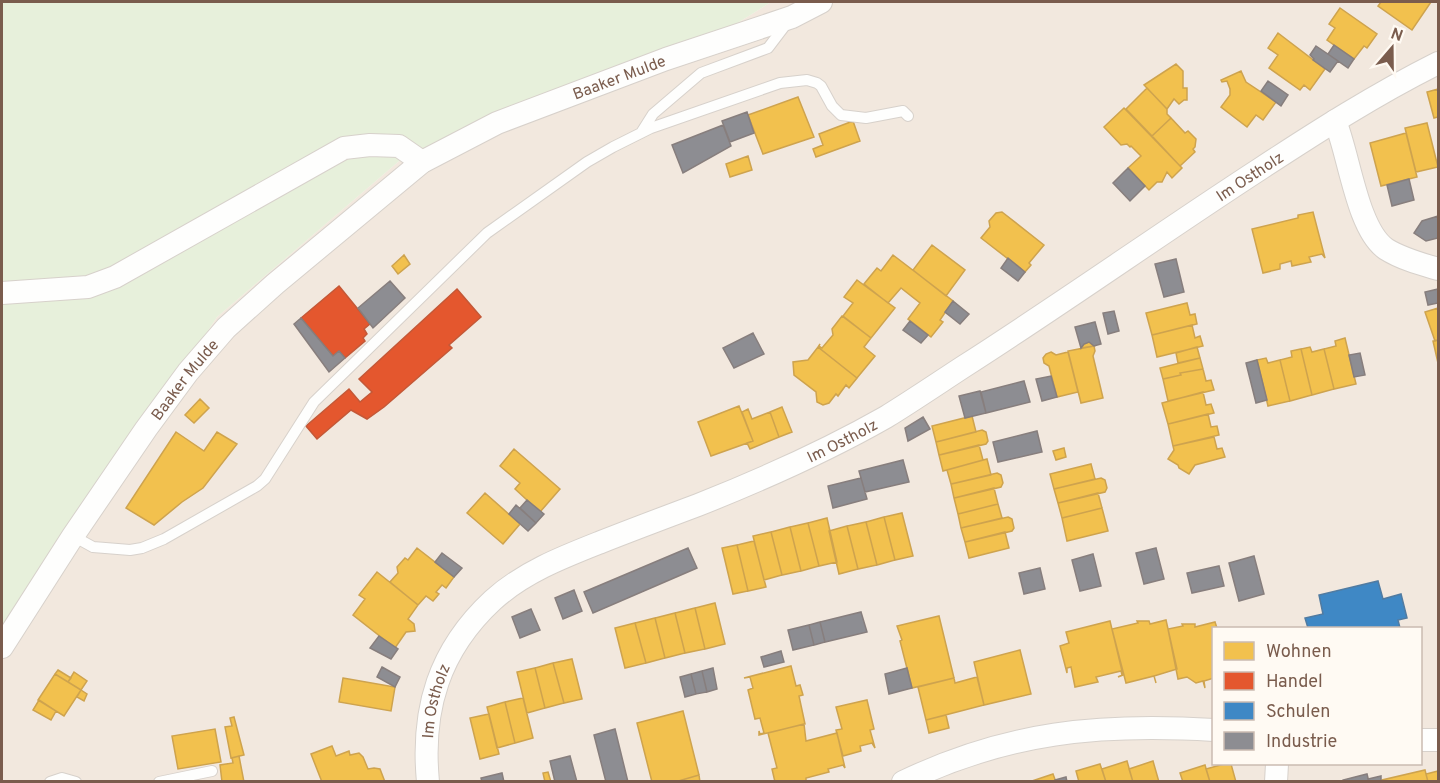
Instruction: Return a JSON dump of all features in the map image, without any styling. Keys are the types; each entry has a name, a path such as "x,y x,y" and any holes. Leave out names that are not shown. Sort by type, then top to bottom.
{"street":[{"name":"Baaker Mulde","path":"2,647 73,536 146,429 188,372 226,328 274,284 422,162 497,123 666,58 792,17 821,2"},
{"name":"Im Ostholz","path":"428,782 425,746 428,719 438,680 465,631 509,586 564,557 701,504 813,454 886,417 1037,320 1204,205 1335,120 1438,63"},
{"path":"1335,120 1364,216 1373,235 1385,248 1403,258 1438,269"},
{"path":"2,293 88,287 115,277 344,148 370,145 399,146 422,162"},
{"path":"903,782 984,749 1047,734 1119,728 1171,727 1212,730"},
{"path":"1422,740 1438,740"},
{"path":"1276,782 1277,765"}],"lane":[{"path":"639,135 653,114 701,73 768,48 792,17"},
{"path":"73,536 93,547 130,550 142,548 164,539 257,486 265,480 314,402 487,233 587,162 613,147 651,128 780,83 807,80 821,86 832,106 841,115 866,118 903,111 908,117"},
{"path":"159,782 212,771"},
{"path":"50,782 62,778 76,782"}],"shaded area":[{"path":"771,2 1438,2 1438,781 2,782 2,641 217,317 405,156 623,63 731,27"}],"green space":[{"path":"2,2 771,2 731,27 623,63 405,156 217,317 2,641"}],"building: Wohnen":[{"path":"1381,2 1431,2 1412,30 1378,6"},
{"path":"1340,8 1377,34 1367,48 1364,46 1354,59 1327,40 1335,28 1329,24"},
{"path":"1278,33 1325,69 1310,90 1304,85 1300,90 1269,68 1278,55 1268,48"},
{"path":"1176,64 1183,71 1183,88 1187,88 1187,100 1179,104 1174,99 1167,109 1144,85"},
{"path":"1241,71 1246,82 1276,102 1263,120 1256,115 1247,127 1221,107 1230,95 1230,89 1227,81 1222,82 1221,80"},
{"path":"1147,88 1167,109 1167,114 1171,118 1152,136 1126,109"},
{"path":"1438,89 1438,117 1434,118 1427,92"},
{"path":"798,97 814,137 763,154 748,115"},
{"path":"1124,108 1182,168 1172,178 1167,172 1162,182 1157,182 1149,190 1128,168 1141,156 1131,146 1121,145 1104,127"},
{"path":"1171,118 1185,133 1188,131 1196,139 1193,149 1195,152 1180,166 1152,136"},
{"path":"853,121 860,141 816,157 813,149 823,145 819,134"},
{"path":"1427,123 1438,167 1416,172 1405,128"},
{"path":"1406,133 1417,177 1381,186 1370,143"},
{"path":"748,156 752,170 730,177 726,164"},
{"path":"1002,212 1044,245 1029,263 1031,265 1025,272 981,238 990,227 989,221 996,213"},
{"path":"1313,212 1325,258 1322,254 1309,257 1311,262 1292,266 1291,261 1280,264 1280,269 1263,273 1252,229"},
{"path":"932,245 965,270 946,296 913,270"},
{"path":"404,255 410,264 398,274 392,266"},
{"path":"893,255 953,301 940,320 943,322 931,337 908,319 920,303 901,288 888,303 864,284 877,268 881,271"},
{"path":"857,280 895,308 871,338 843,316 853,303 844,297"},
{"path":"1187,303 1190,315 1195,314 1197,324 1152,335 1146,313"},
{"path":"1438,308 1438,340 1435,341 1425,312"},
{"path":"842,316 871,338 864,347 875,356 857,378 818,347 820,344 822,348 833,335 832,329"},
{"path":"1192,325 1195,338 1200,336 1203,346 1157,357 1152,335"},
{"path":"1345,338 1356,384 1334,389 1324,349 1336,346 1335,341"},
{"path":"1438,340 1438,363 1433,341"},
{"path":"1089,342 1094,346 1081,348 1084,344"},
{"path":"1094,346 1093,356 1103,398 1081,403 1068,351"},
{"path":"818,347 857,378 849,388 846,385 838,396 836,394 829,403 823,405 817,402 816,392 794,375 793,362 808,360"},
{"path":"1197,347 1200,358 1178,363 1176,353"},
{"path":"1310,347 1312,352 1324,349 1334,389 1312,395 1301,349"},
{"path":"1301,349 1312,395 1290,401 1280,360 1292,357 1291,351"},
{"path":"1051,352 1056,355 1068,352 1078,392 1057,397 1049,366 1044,363 1043,358"},
{"path":"1200,358 1203,369 1163,379 1160,368"},
{"path":"1266,358 1268,363 1280,360 1290,401 1268,406 1257,360"},
{"path":"1203,369 1206,381 1211,380 1214,390 1168,401 1163,379"},
{"path":"1203,392 1206,405 1211,404 1214,413 1168,424 1162,403"},
{"path":"200,399 209,408 194,423 185,415"},
{"path":"739,406 753,441 711,456 698,422"},
{"path":"782,407 792,432 779,437 770,412"},
{"path":"748,409 752,419 770,412 779,437 750,449 747,443 753,441 742,412"},
{"path":"1208,414 1211,427 1217,426 1219,435 1173,446 1168,424"},
{"path":"972,416 976,432 936,442 932,426"},
{"path":"982,430 986,432 988,441 986,444 939,455 936,442"},
{"path":"176,432 204,451 217,432 237,444 203,488 154,525 126,508"},
{"path":"1214,437 1217,449 1222,448 1225,457 1195,465 1189,474 1168,459 1174,450 1173,446"},
{"path":"979,445 983,460 943,471 939,455"},
{"path":"1064,448 1066,457 1056,460 1053,451"},
{"path":"514,449 560,489 540,512 515,489 520,483 500,466"},
{"path":"987,459 991,475 951,484 947,470"},
{"path":"1091,464 1095,479 1054,489 1050,474"},
{"path":"997,473 1001,475 1003,483 1001,487 954,498 951,484"},
{"path":"1101,478 1105,480 1107,488 1105,492 1058,503 1054,489"},
{"path":"994,488 998,504 958,514 954,498"},
{"path":"485,493 520,524 503,544 467,513"},
{"path":"1098,493 1102,508 1062,518 1058,503"},
{"path":"998,504 1002,518 961,528 958,514"},
{"path":"1102,508 1108,531 1067,541 1062,518"},
{"path":"902,513 913,556 895,560 884,517"},
{"path":"884,517 895,560 877,565 866,522"},
{"path":"1008,517 1012,519 1014,528 1012,531 965,542 961,528"},
{"path":"827,518 837,562 819,566 808,523"},
{"path":"866,522 877,565 858,569 847,526"},
{"path":"808,523 819,566 801,571 790,527"},
{"path":"847,526 858,569 839,574 829,531"},
{"path":"790,527 801,571 782,575 771,532"},
{"path":"771,532 782,575 764,580 753,536"},
{"path":"1005,532 1009,548 969,558 965,542"},
{"path":"754,541 766,587 748,591 737,545"},
{"path":"737,545 748,591 733,594 722,548"},
{"path":"417,548 454,577 446,588 442,585 433,601 426,596 418,605 390,582 398,573 397,567 405,558 408,560"},
{"path":"377,572 418,605 408,619 414,624 415,631 406,632 395,648 353,615 365,599 359,595"},
{"path":"715,603 725,644 705,649 695,608"},
{"path":"695,608 705,649 685,653 675,613"},
{"path":"675,613 685,653 665,658 655,618"},
{"path":"939,616 954,678 912,688 897,626"},
{"path":"655,618 665,658 646,663 635,623"},
{"path":"1166,620 1177,669 1126,683 1112,629 1138,623 1137,621 1149,621 1150,624"},
{"path":"1110,621 1123,675 1118,677 1122,675 1121,671 1096,677 1098,682 1075,687 1071,667 1067,668 1067,673 1060,646 1069,643 1066,632"},
{"path":"1215,622 1217,627 1212,627 1212,679 1204,681 1205,688 1203,681 1196,683 1187,677 1178,679 1168,629 1183,626 1182,624 1195,624 1195,627"},
{"path":"635,623 646,663 625,668 615,628"},
{"path":"1020,650 1031,694 984,705 974,662"},
{"path":"572,659 582,699 564,703 553,663"},
{"path":"553,663 564,703 545,708 535,668"},
{"path":"791,666 796,686 800,685 803,695 799,696 805,724 759,735 759,731 760,734 764,733 760,718 755,719 748,690 753,688 750,677 744,678"},
{"path":"535,668 545,708 527,713 517,672"},
{"path":"58,670 71,678 68,682 55,674"},
{"path":"74,672 87,681 81,690 68,682"},
{"path":"55,674 81,690 64,716 38,700"},
{"path":"977,677 984,705 926,720 918,687 954,678 955,683"},
{"path":"343,678 395,687 391,711 339,702"},
{"path":"81,690 87,694 84,701 77,697"},
{"path":"523,698 533,738 515,743 505,702"},
{"path":"39,700 56,711 51,720 33,710"},
{"path":"867,700 874,729 870,730 875,748 872,743 860,746 861,751 843,756 836,730 842,729 836,707"},
{"path":"505,702 515,743 497,748 487,707"},
{"path":"683,711 699,775 675,782 652,782 637,723"},
{"path":"489,714 499,754 480,759 470,718"},
{"path":"946,715 949,728 929,733 926,720"},
{"path":"234,717 244,755 231,758 225,727 232,726 230,718"},
{"path":"804,724 806,741 837,733 845,768 843,765 828,769 829,772 806,778 805,782 775,782 772,769 777,768 768,733"},
{"path":"215,729 221,762 178,769 172,736"},
{"path":"332,746 336,756 349,751 350,755 359,753 368,769 380,769 385,782 322,782 311,754"},
{"path":"239,756 244,782 222,782 220,765 233,763 232,758"},
{"path":"1127,761 1133,782 1106,782 1102,769"},
{"path":"1153,761 1159,782 1133,782 1129,769"},
{"path":"1100,764 1106,782 1079,782 1076,771"},
{"path":"1205,765 1210,782 1183,782 1180,773"},
{"path":"1231,765 1236,782 1210,782 1206,769"},
{"path":"1425,770 1428,782 1381,782 1382,780"},
{"path":"1438,771 1438,782 1428,782 1426,774"},
{"path":"548,772 551,782 545,782 543,773"},
{"path":"1053,774 1056,782 1029,782"},
{"path":"699,775 700,782 675,782"}],"building: Handel":[{"path":"339,286 370,324 364,329 367,334 363,338 365,341 345,358 339,351 333,356 301,318"},
{"path":"457,289 481,317 449,345 452,348 384,407 367,419 351,410 317,439 306,426 349,389 360,402 372,392 359,379"}],"building: Schulen":[{"path":"1378,581 1383,599 1401,594 1407,618 1398,620 1400,627 1308,627 1305,618 1323,614 1319,595"}],"building: Industrie":[{"path":"1334,45 1354,59 1348,68 1328,54"},
{"path":"1316,46 1338,61 1330,72 1313,60 1310,55"},
{"path":"1268,81 1288,95 1281,106 1261,91"},
{"path":"747,112 754,133 730,142 722,121"},
{"path":"723,125 731,146 683,173 672,145"},
{"path":"1128,168 1145,186 1130,201 1113,183"},
{"path":"1409,179 1414,200 1392,206 1387,185"},
{"path":"1438,216 1438,238 1426,241 1414,233 1422,221"},
{"path":"1008,258 1025,272 1018,281 1001,268"},
{"path":"1176,259 1184,292 1164,297 1155,264"},
{"path":"390,281 405,298 373,328 358,308"},
{"path":"1438,289 1438,303 1428,305 1425,292"},
{"path":"953,301 969,314 960,324 945,312"},
{"path":"1114,311 1119,331 1108,334 1103,313"},
{"path":"301,318 333,356 339,351 345,358 329,372 294,324"},
{"path":"910,321 928,335 921,343 903,330"},
{"path":"1095,322 1101,344 1094,346 1089,342 1081,348 1075,327"},
{"path":"753,333 764,354 734,368 723,348"},
{"path":"1360,353 1365,375 1354,377 1349,355"},
{"path":"1257,360 1267,400 1256,403 1246,363"},
{"path":"1051,376 1057,397 1042,401 1036,379"},
{"path":"1024,381 1030,402 986,413 981,392"},
{"path":"980,391 986,413 965,418 959,396"},
{"path":"923,417 930,429 908,441 905,428"},
{"path":"1037,431 1042,452 998,462 993,442"},
{"path":"903,460 909,482 865,492 859,471"},
{"path":"861,478 867,499 833,508 828,486"},
{"path":"527,500 544,514 536,523 520,508"},
{"path":"516,505 536,523 528,531 509,514"},
{"path":"688,548 697,568 593,613 584,592"},
{"path":"1156,548 1164,579 1144,584 1136,553"},
{"path":"442,553 462,568 454,577 435,562"},
{"path":"1093,554 1101,586 1080,591 1072,560"},
{"path":"1254,556 1264,594 1239,601 1229,563"},
{"path":"1219,566 1224,586 1192,593 1187,573"},
{"path":"1040,568 1045,589 1024,594 1019,573"},
{"path":"574,590 582,611 563,619 555,598"},
{"path":"531,609 540,630 520,638 512,617"},
{"path":"861,612 867,632 825,642 820,622"},
{"path":"820,622 825,642 814,645 809,625"},
{"path":"809,625 814,645 793,650 788,630"},
{"path":"379,636 398,649 391,659 370,648"},
{"path":"781,651 784,662 764,667 761,657"},
{"path":"382,667 400,677 395,687 377,677"},
{"path":"713,668 717,689 707,692 702,671"},
{"path":"907,668 912,688 889,694 885,674"},
{"path":"702,671 707,692 696,694 691,674"},
{"path":"691,674 696,694 685,697 680,677"},
{"path":"615,729 628,782 606,782 594,735"},
{"path":"570,756 577,782 555,782 550,761"},
{"path":"502,773 504,782 482,782 481,778"},
{"path":"1367,774 1369,782 1343,782 1343,780"},
{"path":"1381,776 1381,782 1369,782 1368,779"},
{"path":"1066,777 1067,782 1056,782 1055,780"}]}
